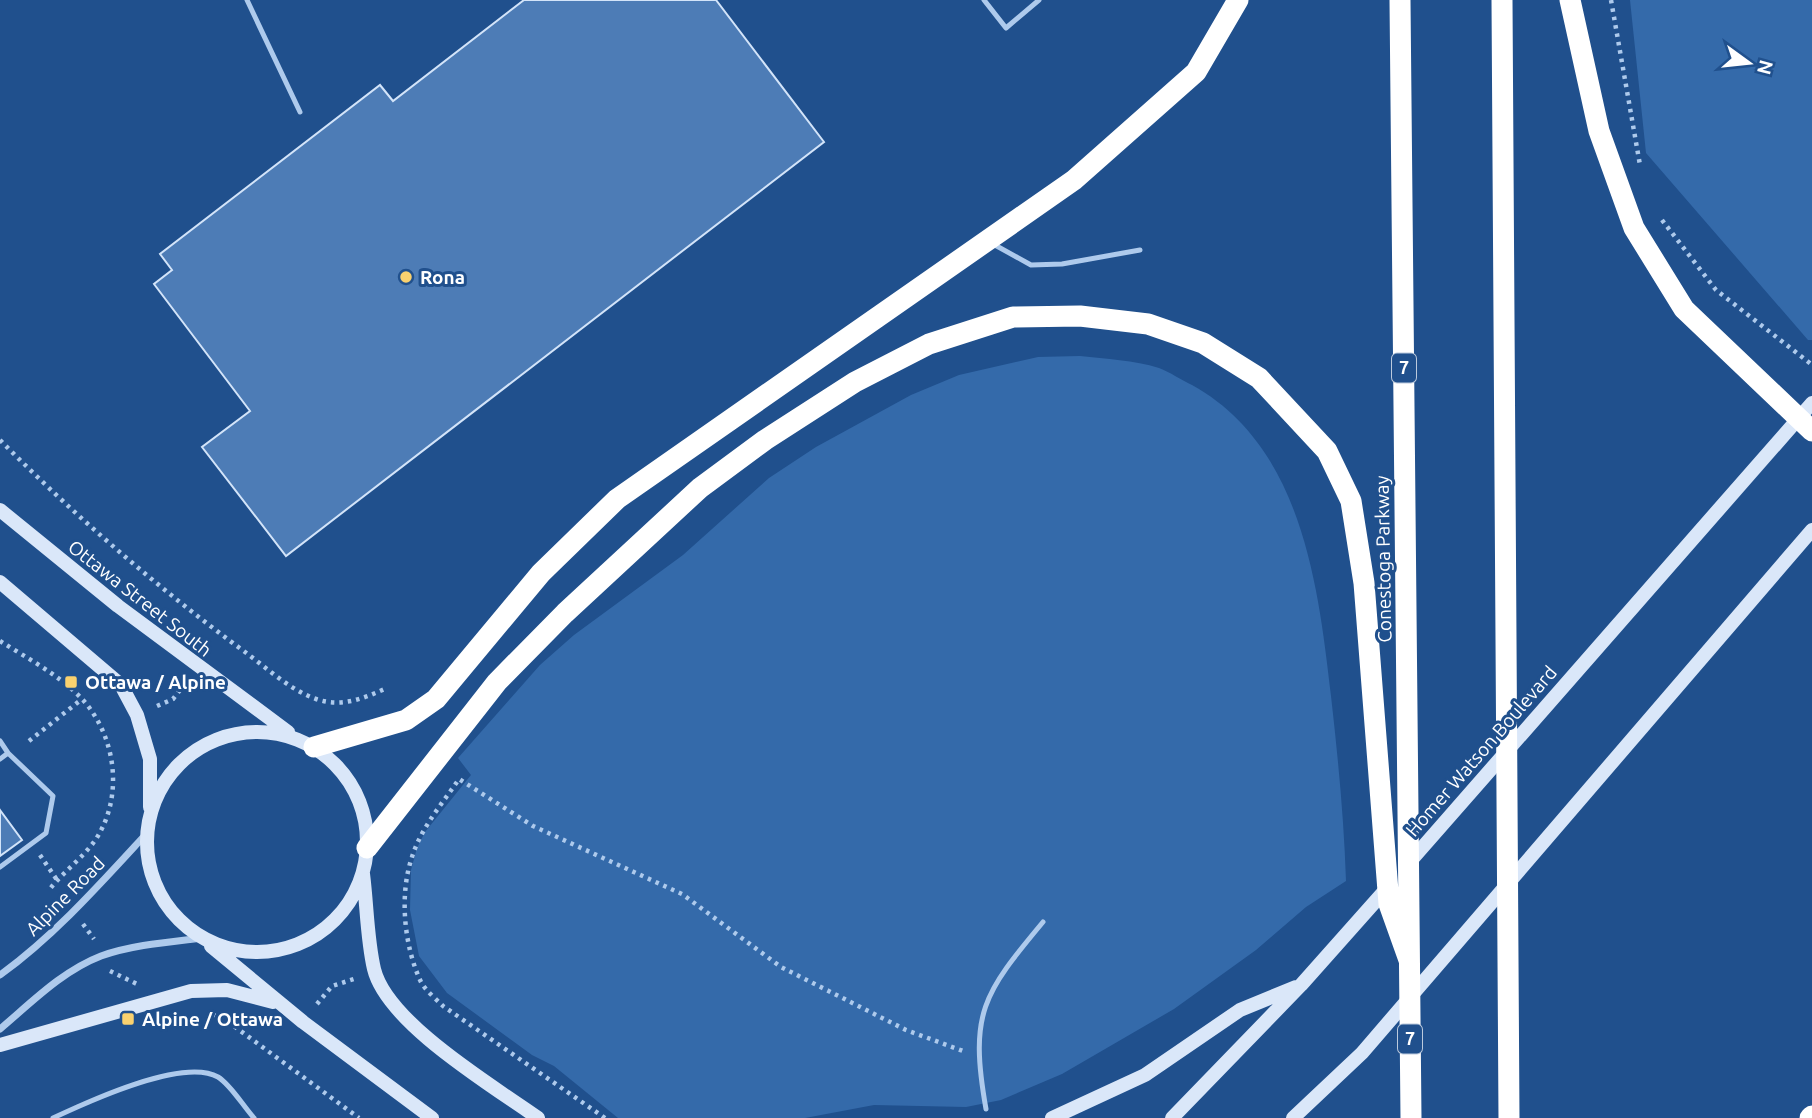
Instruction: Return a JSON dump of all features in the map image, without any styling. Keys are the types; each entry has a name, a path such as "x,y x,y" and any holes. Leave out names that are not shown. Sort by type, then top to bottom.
{"highway":[{"path":"314,747 406,720 436,699 541,573 617,499 1074,180 1196,72 1238,0"},
{"name":"Conestoga Parkway","path":"1399,0 1411,1118"},
{"path":"1502,0 1508,1118"},
{"path":"1570,0 1599,131 1634,228 1684,309 1808,417"},
{"path":"367,848 497,682 565,613 700,488 765,440 855,383 929,344 1013,317 1080,316 1148,324 1203,343 1259,378 1327,451 1351,501 1364,583 1389,904 1409,960"}],"main road":[{"name":"Homer Watson Boulevard","path":"1172,1118 1301,985 1808,417"},
{"name":"Ottawa Street South","path":"0,510 118,606 295,737"},
{"path":"1293,1118 1362,1053 1812,530"},
{"path":"0,582 121,685 137,715 150,759 150,815 147,834 149,865 159,894 178,919 279,1003 432,1118"},
{"path":"150,815 163,783 186,756 216,738 251,731 295,737 314,747 338,766 355,791 365,819 367,848 363,871 354,895 339,915 322,931 302,942 256,953 228,949 202,938"},
{"path":"363,871 375,971 391,1001 433,1044 538,1118"},
{"path":"1052,1118 1144,1075 1240,1010 1301,985"},
{"path":"0,1045 191,991 227,990 279,1003"}],"street":[{"name":"Alpine Road","path":"0,975 30,954 72,914 147,834"},
{"path":"0,1029 65,975 101,956 146,945 202,938"}],"lane":[{"path":"247,0 300,113"},
{"path":"984,0 1006,28 1039,0"},
{"path":"987,241 1031,265 1062,264 1140,250"},
{"path":"0,741 8,753 53,796 46,833 0,867"},
{"path":"0,759 8,753"},
{"path":"986,1109 978,1055 983,1008 1004,968 1043,922"},
{"path":"53,1118 99,1097 182,1071 217,1077 254,1118"}],"path":[{"path":"1611,0 1643,178"},
{"path":"1657,214 1716,290 1811,364"},
{"path":"0,440 64,505 148,576 222,635 299,691 317,700 356,702 387,688"},
{"path":"0,641 38,665 82,699 103,729 112,757 113,783 108,815 95,840 49,890"},
{"path":"158,706 173,699 180,690"},
{"path":"29,741 82,699"},
{"path":"605,1118 443,1006 422,985 412,958 406,923 405,888 411,857 421,834 459,779 533,826 682,894 781,967 906,1030 978,1055"},
{"path":"39,855 57,880"},
{"path":"82,923 96,945"},
{"path":"104,966 120,978 132,980 140,989"},
{"path":"317,1004 332,986 354,979"},
{"path":"205,1012 227,1021 359,1118"}],"shaded area":[{"path":"1630,0 1812,0 1812,340 1808,340 1646,153"},
{"path":"1080,356 1149,365 1192,385 1229,411 1258,444 1281,481 1298,521 1319,609 1338,765 1346,881 1306,907 1256,950 1174,1009 1062,1074 1001,1100 966,1107 874,1105 805,1118 618,1118 554,1066 532,1055 447,993 419,956 410,910 411,870 417,848 425,832 471,775 458,758 540,665 574,635 683,555 769,478 816,447 911,395 959,375 1038,357"}],"building":[{"name":"Rona","path":"524,0 716,0 824,142 286,556 202,447 250,411 154,284 172,270 160,254 380,85 393,101"},
{"path":"0,810 22,840 0,856"}],"place":[{"name":"Rona","path":"406,277"},
{"name":"Ottawa / Alpine","path":"71,682"},
{"name":"Alpine / Ottawa","path":"128,1019"}]}
